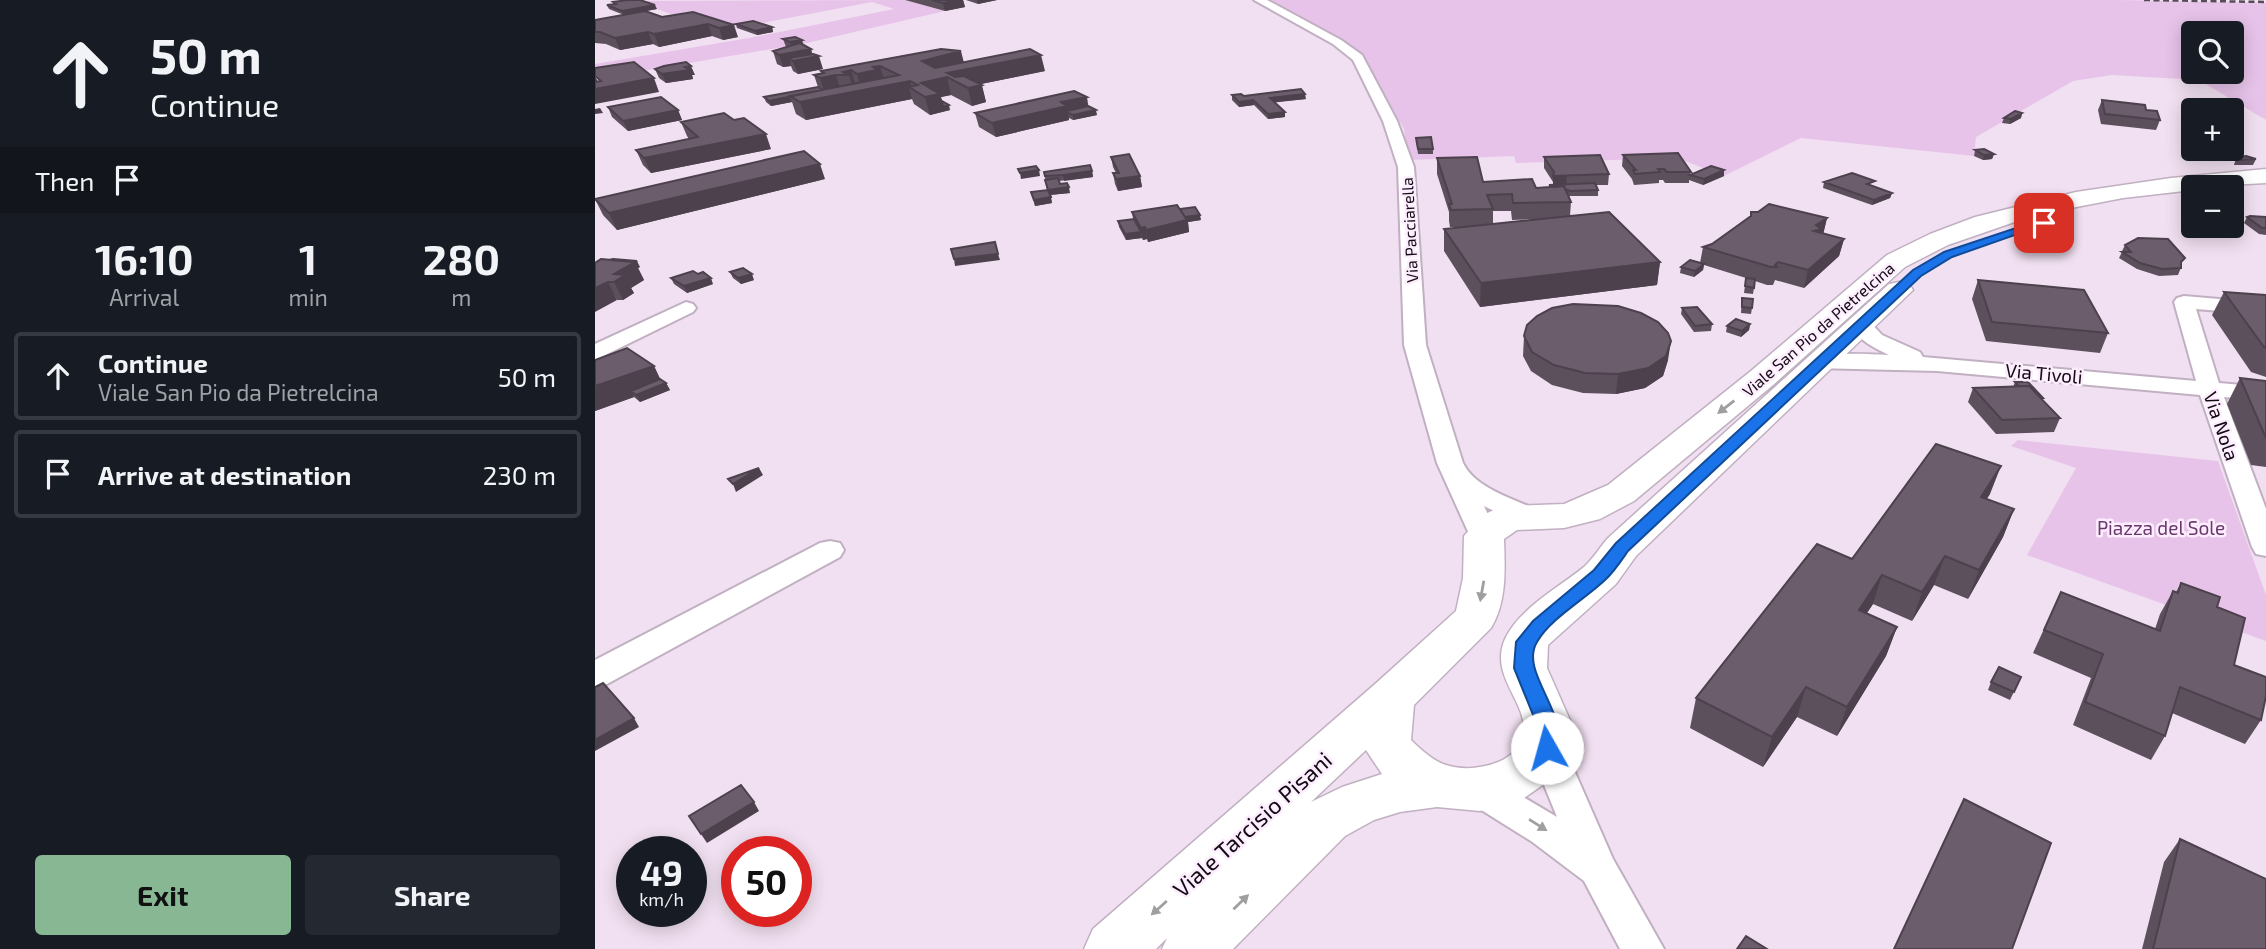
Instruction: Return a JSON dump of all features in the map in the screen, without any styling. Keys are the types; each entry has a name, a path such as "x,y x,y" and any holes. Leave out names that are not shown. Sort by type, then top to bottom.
{"main road":[{"name":"Viale San Pio da Pietrelcina","path":"1484,536 1497,524 1586,511 1621,493 1762,378 1896,261 1917,249 1976,225 2097,194 2266,176"},
{"path":"2244,192 2266,190"},
{"name":"Viale San Pio da Pietrelcina","path":"1610,560 1917,273 1948,255 2044,223 2098,211 2181,199"},
{"path":"1192,949 1326,820 1360,802 1400,790 1506,783 1529,768 1547,748 1549,727 1524,668 1526,642 1540,625 1601,574 1610,560 1605,545 1583,523 1546,516"},
{"name":"Viale Tarcisio Pisani","path":"1114,949 1391,698 1476,617 1484,578 1484,536"},
{"path":"1391,698 1386,737 1391,751 1406,766 1458,788"}],"street":[{"name":"Via Pacciarella","path":"1259,0 1337,42 1358,58 1390,121 1406,167 1415,345 1450,463 1484,536"},
{"name":"Via Nola","path":"2266,309 2184,302 2209,387 2266,547"},
{"path":"595,353 685,308"},
{"path":"1861,326 1884,346 1937,364"},
{"name":"Via Tivoli","path":"1822,363 1854,360 1937,364 2266,394"},
{"path":"2239,476 2266,481"},
{"path":"1458,479 1486,497 1546,516"},
{"path":"595,675 830,550"},
{"path":"1547,748 1598,869 1643,949"},
{"path":"1458,788 1545,830 1598,869"}],"green space":[{"path":"905,0 945,11 807,43 595,79 595,64 749,38 894,9 872,2 720,31 634,1"},
{"path":"1267,0 2119,0 2266,3 2266,120 2244,107 2244,98 2229,98 2206,84 2244,84 2244,21 2181,21 2181,79 2112,75 2073,81 1976,137 1974,156 1801,138 1724,176 1677,158 1516,163 1514,156 1408,160 1404,129 1360,55"},
{"name":"Piazza del Sole","path":"2018,440 2218,461 2266,595 2266,641 2027,555 2076,468 2011,446"}],"building":[{"path":"640,0 655,5 622,11 607,5"},
{"path":"932,0 958,0 943,3"},
{"path":"645,11 662,17 693,12 734,25 719,28 708,24 615,38 595,32 595,20"},
{"path":"753,21 772,27 755,31 736,24"},
{"path":"795,37 802,40 790,42 783,39"},
{"path":"800,43 811,49 779,55 773,51"},
{"path":"941,49 961,51 922,61 935,68 1030,49 1041,55 947,73 955,77 964,76 982,85 968,88 947,77 921,83 940,94 925,97 909,87 918,85 910,81 800,102 790,96 899,75 880,66 873,67 877,70 857,74 851,70 843,72 849,75 820,78 814,75 824,73 821,71"},
{"path":"813,54 819,56 793,61 789,58"},
{"path":"634,62 654,78 595,89 595,82 601,81 595,76 595,68"},
{"path":"686,62 691,66 685,67 690,70 662,74 655,69 664,66"},
{"path":"818,87 822,90 769,101 764,97"},
{"path":"1301,89 1305,94 1270,98 1285,112 1268,114 1253,100 1239,102 1232,95 1244,96"},
{"path":"1074,91 1087,97 1061,102 1067,106 992,123 975,113"},
{"path":"661,97 678,110 623,121 608,107"},
{"path":"2102,100 2145,105 2146,110 2157,111 2160,120 2105,114"},
{"path":"1088,106 1096,110 1073,115 1067,111"},
{"path":"2015,111 2022,113 2011,119 2004,118"},
{"path":"724,113 734,120 744,118 766,134 644,158 636,150 698,137 681,122"},
{"path":"1431,137 1433,149 1418,149 1416,138"},
{"path":"1984,149 1994,154 1984,155 1975,150"},
{"path":"804,151 820,164 609,213 595,199"},
{"path":"1678,153 1691,172 1667,172 1658,169 1660,172 1635,174 1633,170 1636,170 1623,155"},
{"path":"1129,154 1140,176 1116,179 1113,173 1119,173 1111,157"},
{"path":"1600,155 1609,174 1553,176 1554,172 1544,157"},
{"path":"1477,157 1483,182 1532,179 1536,188 1564,186 1571,202 1513,203 1512,194 1487,195 1493,209 1451,210 1449,204 1452,204 1437,158"},
{"path":"1090,165 1092,171 1045,176 1044,172"},
{"path":"1036,166 1039,170 1020,173 1018,169"},
{"path":"1711,166 1724,170 1704,179 1690,175"},
{"path":"1852,173 1875,181 1867,184 1892,193 1874,200 1824,182"},
{"path":"1058,178 1060,184 1067,183 1069,187 1048,190 1045,180"},
{"path":"1595,183 1598,190 1570,191 1564,186 1549,185"},
{"path":"1048,190 1051,197 1034,200 1031,192"},
{"path":"1769,204 1827,218 1816,225 1821,229 1814,231 1844,239 1808,270 1778,262 1775,265 1777,267 1771,267 1703,247 1712,244 1751,216 1751,212 1758,212"},
{"path":"1177,205 1187,220 1146,230 1145,227 1141,228 1132,212"},
{"path":"1195,207 1200,215 1185,217 1180,209"},
{"path":"1609,212 1660,262 1481,283 1444,229"},
{"path":"2247,217 2266,217 2266,228"},
{"path":"1134,219 1141,232 1125,234 1118,221"},
{"path":"2138,238 2168,239 2185,258 2181,262 2181,268 2162,269 2140,263 2122,252 2131,252 2125,245"},
{"path":"995,242 998,254 954,259 951,249"},
{"path":"601,259 635,262 614,274 625,275 595,288 595,263"},
{"path":"1690,260 1704,264 1695,271 1681,267"},
{"path":"743,268 752,274 738,278 730,272"},
{"path":"693,271 698,274 703,272 711,278 684,286 671,278"},
{"path":"1746,278 1755,279 1754,288 1745,286"},
{"path":"1978,280 2084,290 2108,333 1992,322"},
{"path":"2224,292 2266,295 2266,348 2264,347"},
{"path":"1742,298 1753,299 1752,308 1742,307"},
{"path":"1573,304 1618,306 1658,322 1671,341 1666,356 1648,368 1618,374 1585,373 1554,365 1532,352 1524,336 1527,325 1552,308"},
{"path":"1697,307 1712,324 1695,326 1682,308"},
{"path":"1736,319 1750,324 1742,331 1727,326"},
{"path":"627,348 654,366 595,386 595,360"},
{"path":"2240,378 2266,381 2266,438"},
{"path":"660,379 666,383 636,395 631,391"},
{"path":"2015,382 2028,382 2043,398 2029,386 2019,386"},
{"path":"2029,386 2060,418 2002,420 1973,388"},
{"path":"1936,444 2001,466 1981,497 2014,509 1979,570 1945,556 1922,592 1882,575 1859,610 1897,627 1847,707 1806,687 1772,737 1696,698 1817,544 1852,559"},
{"path":"759,468 733,484 728,479"},
{"path":"2181,583 2220,597 2217,607 2245,618 2234,665 2266,677 2266,696 2261,720 2180,687 2165,736 2085,702 2103,654 2044,630 2061,592 2160,631 2173,591 2178,593"},
{"path":"1999,667 2021,677 2014,692 1991,682"},
{"path":"603,683 634,718 595,740 595,687"},
{"path":"741,785 754,802 701,834 689,816"},
{"path":"1964,799 2051,843 2012,949 1894,949"},
{"path":"2180,839 2266,879 2266,949 2153,949"},
{"path":"1746,936 1767,949 1737,949"}],"railway":[{"path":"2144,0 2266,2"}],"route":[{"path":"1547,748 1549,727 1524,668 1526,642 1540,625 1601,574 1622,547 1917,273 1948,255 2044,223"}]}
